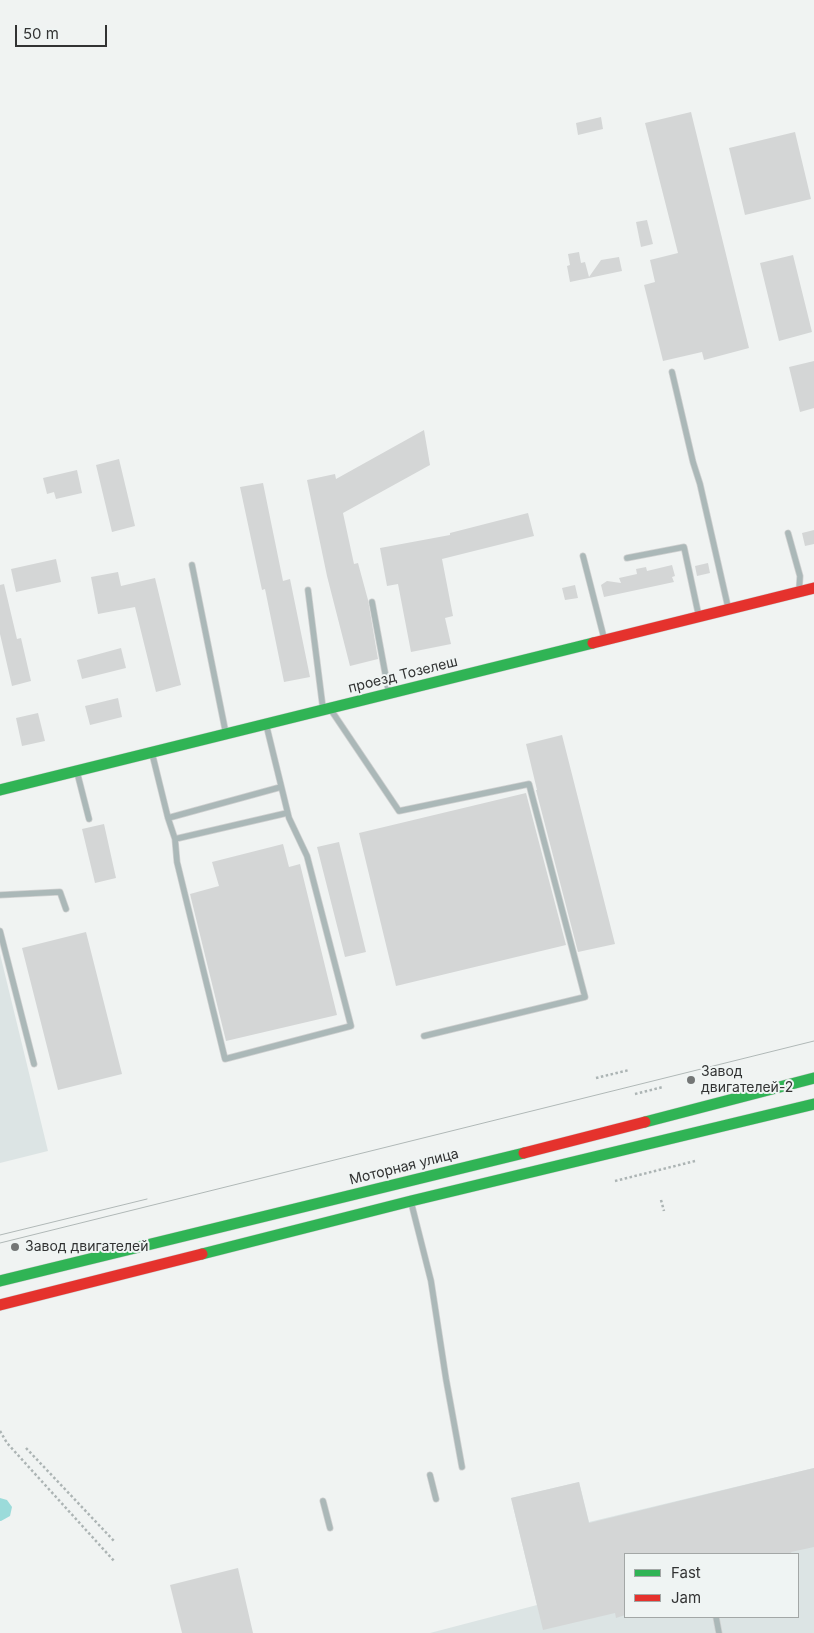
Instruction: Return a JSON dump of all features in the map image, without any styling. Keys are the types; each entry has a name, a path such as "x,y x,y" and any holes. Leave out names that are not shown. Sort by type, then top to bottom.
{"main road":[{"name":"проезд Тозелеш","path":"0,790 814,588"},
{"name":"Моторная улица","path":"0,1281 552,1146 814,1078"},
{"path":"0,1305 411,1201 814,1104"},
{"path":"315,1203 320,1225"}],"lane":[{"path":"672,372 728,609"},
{"path":"788,533 800,576 799,592"},
{"path":"627,558 684,547 699,617"},
{"path":"583,556 604,640"},
{"path":"192,565 226,734"},
{"path":"308,590 326,709 399,811 529,784 585,997 424,1036"},
{"path":"372,602 388,694"},
{"path":"152,753 175,839 177,862 225,1060 351,1026 307,856 287,813 266,724"},
{"path":"76,772 89,819"},
{"path":"168,818 281,787"},
{"path":"175,839 287,813"},
{"path":"0,895 60,892 66,909"},
{"path":"0,931 34,1064"},
{"path":"411,1201 431,1281 462,1467"},
{"path":"430,1475 436,1499"},
{"path":"323,1501 330,1528"},
{"path":"716,1618 720,1633"}],"path":[{"path":"596,1078 629,1070"},
{"path":"635,1094 663,1087"},
{"path":"615,1181 695,1161"},
{"path":"661,1200 664,1211"},
{"path":"0,1431 12,1448 115,1562"},
{"path":"26,1448 116,1542"}],"shaded area":[{"path":"0,954 48,1151 0,1163"},
{"path":"814,1468 814,1633 430,1633 537,1605 511,1498 579,1482 589,1522"},
{"path":"0,1498 7,1500 12,1507 10,1516 1,1521 0,1521"}],"building":[{"path":"691,112 749,348 704,360 702,352 663,361 644,285 655,282 650,260 678,253 645,123"},
{"path":"601,117 603,129 578,135 576,123"},
{"path":"795,132 811,199 745,215 729,148"},
{"path":"647,220 653,244 641,247 636,222"},
{"path":"579,252 581,263 585,262 589,277 601,260 619,257 622,271 570,282 567,266 570,265 568,254"},
{"path":"793,255 812,332 779,341 760,263"},
{"path":"814,361 814,408 800,412 789,367"},
{"path":"424,430 430,465 343,513 354,564 358,563 368,600 378,659 350,666 327,576 307,480 335,474 336,479"},
{"path":"119,459 135,526 112,532 96,465"},
{"path":"77,470 82,493 56,499 54,492 47,494 43,478"},
{"path":"263,483 283,581 290,579 310,677 284,682 265,589 262,590 240,487"},
{"path":"528,513 534,536 442,559 453,616 445,618 451,644 411,652 398,584 387,586 380,548 450,535 450,533"},
{"path":"814,530 814,544 805,546 802,533"},
{"path":"56,559 61,582 16,592 11,569"},
{"path":"708,563 710,573 697,576 695,566"},
{"path":"672,565 675,576 672,577 674,582 604,597 601,585 607,581 621,583 619,578 637,574 636,569 646,567 647,571"},
{"path":"118,572 121,586 155,578 181,685 156,692 135,607 98,614 91,577"},
{"path":"4,584 17,639 21,638 31,681 12,686 0,634 0,585"},
{"path":"575,585 578,598 565,600 562,588"},
{"path":"121,648 126,668 82,679 77,660"},
{"path":"118,698 122,717 90,725 85,706"},
{"path":"38,713 45,741 22,746 16,718"},
{"path":"562,735 615,944 578,952 526,744"},
{"path":"526,793 566,945 396,986 359,833"},
{"path":"104,824 116,878 95,883 82,829"},
{"path":"339,842 366,952 345,957 317,847"},
{"path":"283,844 289,867 300,864 337,1015 226,1041 190,894 219,886 212,862"},
{"path":"86,932 122,1074 58,1090 22,948"},
{"path":"814,1468 814,1547 792,1553 624,1553 624,1615 616,1618 615,1613 543,1630 511,1498 579,1482 589,1523"},
{"path":"238,1568 253,1633 182,1633 170,1585"}],"tram line":[{"path":"0,1243 814,1041"},
{"path":"0,1235 147,1199"}],"traffic: fast":[{"path":"0,790 593,643"},
{"path":"645,1122 814,1078"},
{"path":"202,1254 411,1201 814,1104"},
{"path":"0,1281 524,1153"}],"traffic: jam":[{"path":"593,643 814,588"},
{"path":"524,1153 645,1122"},
{"path":"0,1305 202,1254"}],"place":[{"name":"Завод двигателей-2","path":"691,1080"},
{"name":"Завод двигателей","path":"15,1247"}]}
